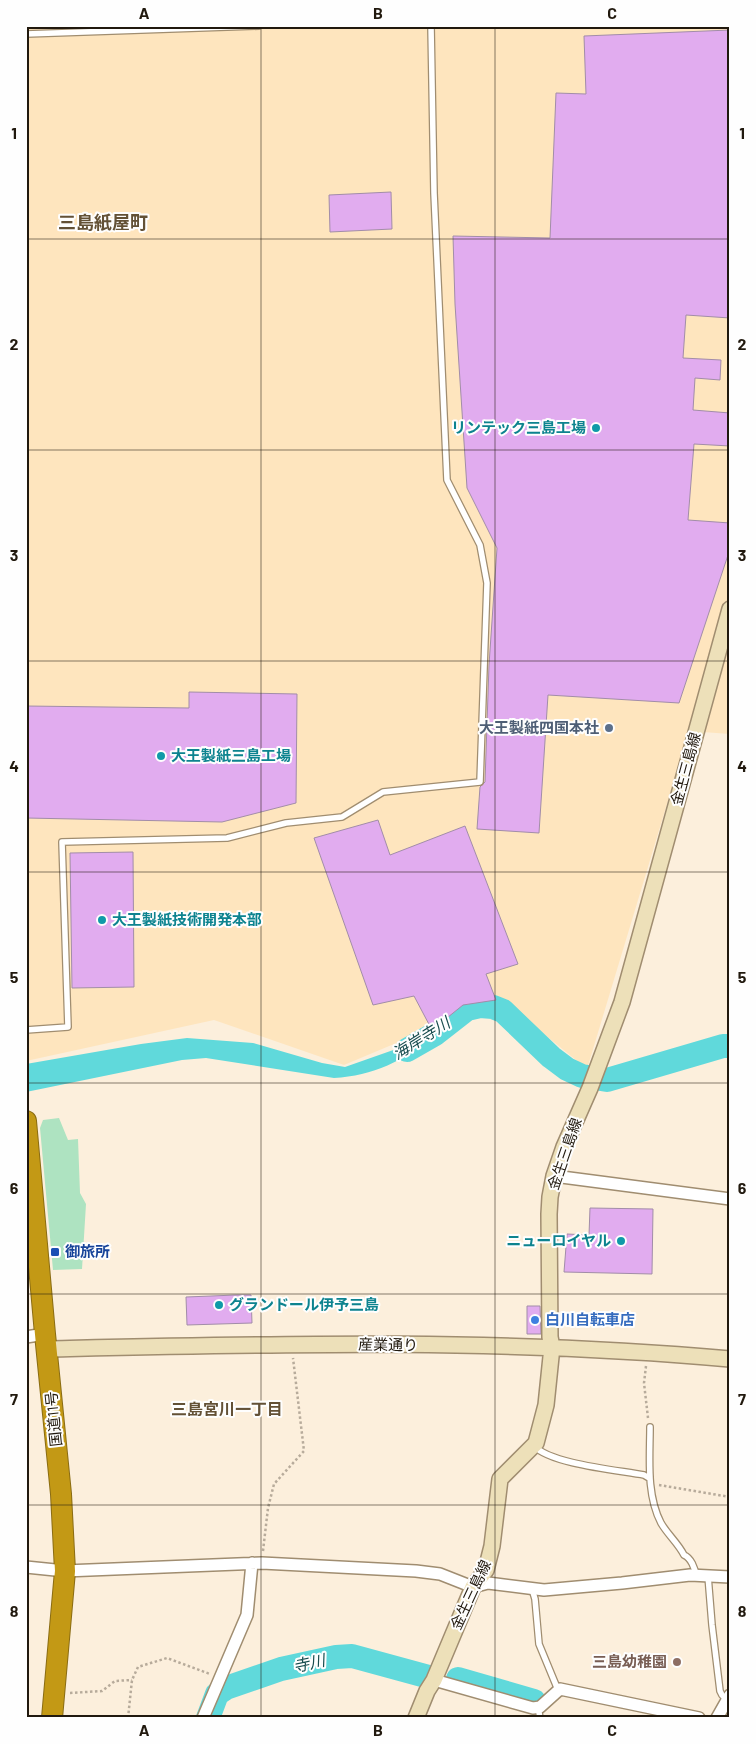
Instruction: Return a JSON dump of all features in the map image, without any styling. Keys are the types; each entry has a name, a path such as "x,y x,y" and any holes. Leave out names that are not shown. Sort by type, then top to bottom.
{"highway":[{"name":"国道11号","path":"26,1121 39,1340 61,1494 65,1571 52,1718"}],"main road":[{"name":"金生三島線","path":"416,1718 473,1587 486,1570 492,1546 500,1479 536,1443 546,1405 552,1347 550,1337 549,1214 554,1176 622,1002 730,610"},
{"name":"産業通り","path":"39,1340 552,1347 648,1351 730,1359"}],"street":[{"path":"554,1176 730,1198"},
{"path":"207,1717 219,1678 247,1615 257,1563"},
{"path":"26,1566 65,1571 257,1563 416,1571 440,1574 473,1587 488,1583 532,1589 564,1589 696,1576 730,1577"},
{"path":"434,1680 533,1708 539,1713 560,1689 698,1718"},
{"path":"717,1718 728,1698"}],"lane":[{"path":"26,34 259,26"},
{"path":"26,1030 68,1027 62,842 227,838 286,824 342,817 383,792 480,782 487,584 480,545 447,480 434,193 431,26"},
{"path":"650,1427 650,1481 660,1521 684,1555 688,1556 694,1566 696,1576"},
{"path":"534,1446 539,1451 554,1457 644,1475 650,1481"},
{"path":"708,1576 720,1690 722,1695 728,1698"},
{"path":"532,1589 535,1599 539,1644 558,1690"}],"path":[{"path":"257,1563 274,1484 304,1451 291,1344"},
{"path":"648,1351 644,1383 650,1427"},
{"path":"650,1481 659,1485 730,1497"},
{"path":"128,1718 132,1680 138,1667 167,1658 219,1678"},
{"path":"55,1693 84,1694 102,1691 115,1682 132,1680"}],"shaded area":[{"path":"26,26 730,26 730,734 689,731 587,1069 501,999 344,1065 214,1020 26,1061"}],"green space":[{"path":"59,1118 68,1140 78,1139 80,1193 86,1204 82,1269 53,1270 40,1128 43,1120"}],"water":[{"path":"428,1027 435,1034 435,1037 412,1053 375,1070 348,1077 334,1078 206,1058 182,1060 26,1092 26,1064 141,1044 187,1038 253,1043 322,1063 345,1067 399,1048"}],"building":[{"name":"リンテック三島工場","path":"730,30 730,318 686,315 683,358 721,360 720,380 695,378 693,410 730,413 730,446 694,444 688,520 730,523 730,549 679,703 548,695 539,833 477,829 480,787 485,782 489,665 497,548 467,488 455,304 453,236 550,238 556,93 586,94 584,36"},
{"path":"391,192 392,229 330,232 329,195"},
{"name":"大王製紙三島工場","path":"189,692 297,694 296,803 222,822 26,818 26,706 189,708"},
{"path":"378,820 390,855 465,826 518,964 486,974 496,1000 463,1005 432,1030 414,996 373,1005 314,838"},
{"name":"大王製紙技術開発本部","path":"133,852 134,987 72,988 70,853"},
{"name":"ニューロイヤル","path":"590,1208 653,1209 652,1274 564,1272 567,1234 589,1235"},
{"name":"グランドール伊予三島","path":"251,1295 252,1323 187,1325 186,1297"},
{"name":"白川自転車店","path":"527,1306 540,1306 541,1334 527,1334"}],"waterway":[{"name":"海岸寺川","path":"407,1050 435,1034 467,1009 480,1006 493,1007 503,1011 551,1057 567,1069 582,1076 607,1080 723,1046 730,1046"},
{"name":"寺川","path":"208,1718 217,1694 226,1688 281,1669 336,1657 352,1656 429,1677"},
{"name":"寺川","path":"458,1679 534,1701"}],"place":[{"name":"リンテック三島工場","path":"596,428"},
{"name":"大王製紙四国本社","path":"609,728"},
{"name":"大王製紙三島工場","path":"161,756"},
{"name":"大王製紙技術開発本部","path":"102,920"},
{"name":"ニューロイヤル","path":"621,1241"},
{"name":"御旅所","path":"55,1252"},
{"name":"グランドール伊予三島","path":"219,1305"},
{"name":"白川自転車店","path":"535,1320"},
{"name":"三島幼稚園","path":"677,1662"}],"district":[{"name":"三島紙屋町","path":"103,223"},
{"name":"三島宮川一丁目","path":"227,1409"}]}
